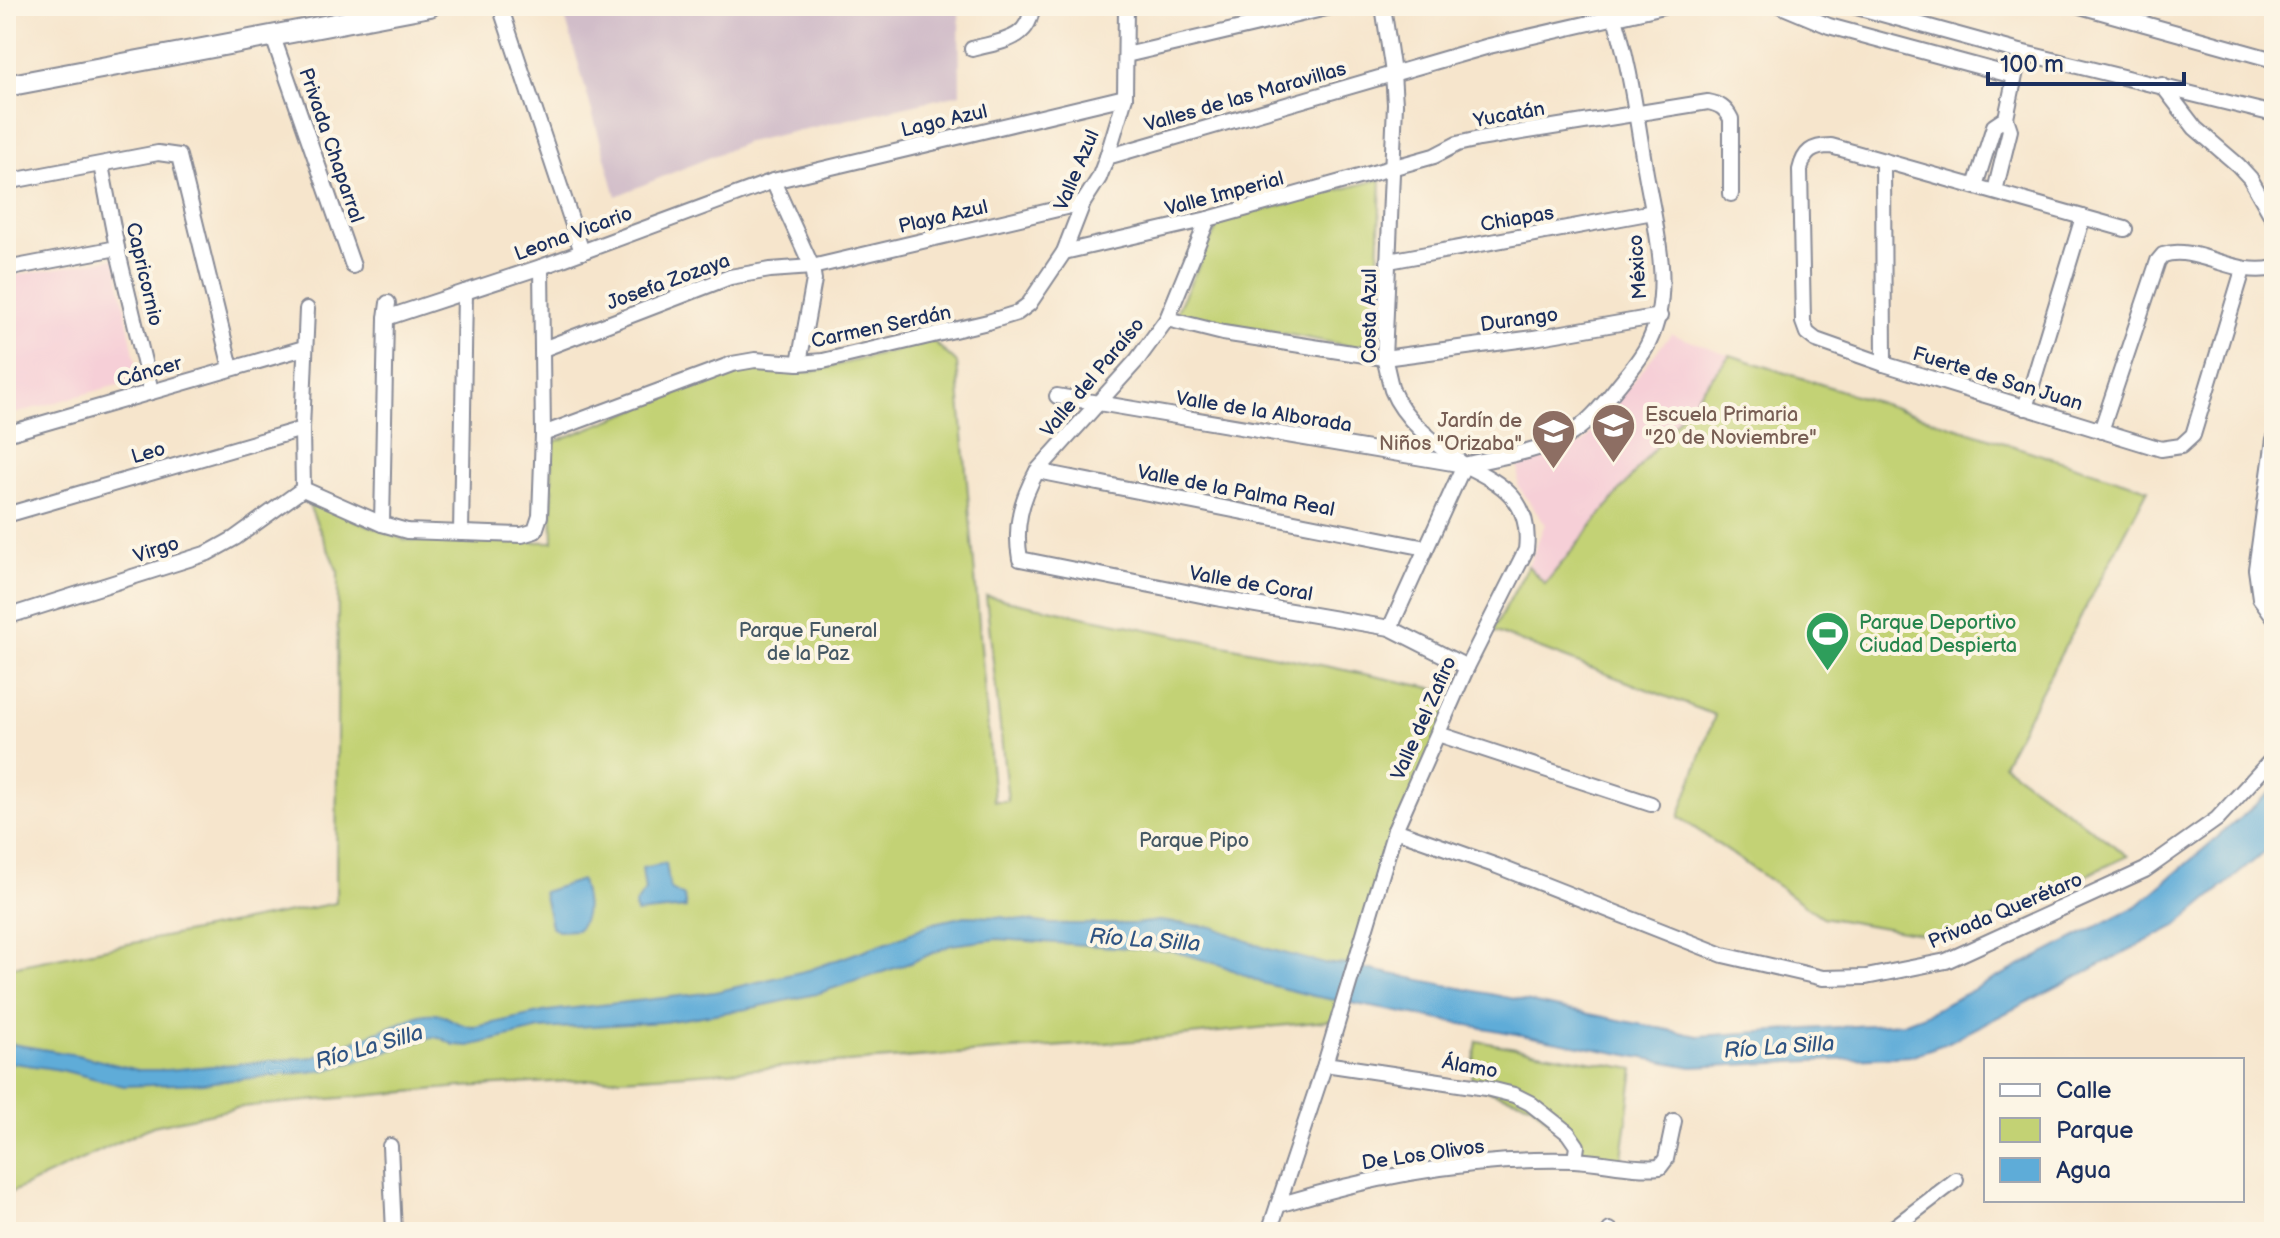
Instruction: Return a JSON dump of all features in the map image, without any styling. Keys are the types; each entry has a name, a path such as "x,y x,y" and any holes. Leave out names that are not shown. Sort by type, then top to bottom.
{"street":[{"path":"6,86 430,6"},
{"path":"500,6 582,252"},
{"path":"972,49 1024,31 1030,22 1032,6"},
{"name":"Valle Azul","path":"1064,252 1083,203 1099,178 1125,97 1126,6"},
{"path":"1126,55 1335,6"},
{"name":"Costa Azul","path":"1383,6 1393,73 1394,167 1384,358 1393,392 1408,415 1464,465"},
{"name":"Valles de las Maravillas","path":"1107,157 1613,12 1664,6"},
{"path":"1781,6 1829,26 2014,76"},
{"path":"1853,6 2020,52 2270,113 2274,127"},
{"path":"2080,6 2274,60"},
{"name":"México","path":"1464,465 1541,448 1568,436 1592,416 1649,344 1660,316 1662,289 1653,212 1613,12"},
{"name":"Privada Chaparral","path":"273,37 353,266"},
{"path":"1995,191 2010,130 2006,118 2020,52"},
{"path":"2162,85 2195,128 2244,172 2274,220"},
{"name":"Lago Azul","path":"773,181 1125,97"},
{"name":"Yucatán","path":"1394,167 1479,139 1708,102 1718,104 1731,119 1731,194"},
{"path":"1975,186 1994,126 2006,118"},
{"name":"Fuerte de San Juan","path":"1883,161 1831,146 1811,149 1803,156 1800,185 1803,322 1807,333 1816,340 1884,364 2025,408 2161,449 2181,446 2193,435 2243,270"},
{"path":"6,182 158,153 179,156 231,368"},
{"path":"1884,364 1883,161 2125,229"},
{"name":"Capricornio","path":"101,165 151,391"},
{"name":"Valle Imperial","path":"1064,252 1208,219 1394,167"},
{"path":"773,181 812,267 814,287 799,363"},
{"name":"Leona Vicario","path":"382,524 387,310 465,292 541,267 773,181"},
{"name":"Playa Azul","path":"812,267 1083,203"},
{"name":"Chiapas","path":"1389,261 1653,212"},
{"path":"2025,408 2083,217"},
{"name":"Valle del Paraíso","path":"1020,559 1017,531 1021,505 1037,471 1137,360 1167,319 1208,219"},
{"path":"6,269 117,248"},
{"name":"Carmen Serdán","path":"543,434 732,364 765,360 799,363 823,361 930,337 1017,313 1035,297 1064,252"},
{"path":"2101,431 2158,261 2163,255 2181,253 2243,270 2274,268"},
{"path":"307,309 303,489 382,524 417,533 522,535 535,531 540,516 543,434 541,267"},
{"name":"Josefa Zozaya","path":"543,349 730,277 812,267"},
{"path":"461,533 465,292"},
{"name":"Durango","path":"1167,319 1223,333 1384,358 1534,338 1660,316"},
{"name":"Cáncer","path":"6,434 304,348"},
{"name":"Valle de la Alborada","path":"1057,396 1464,465"},
{"name":"Leo","path":"6,515 302,429"},
{"path":"2274,439 2256,569 2260,598 2274,617"},
{"path":"1501,483 1509,454"},
{"path":"1390,628 1464,465"},
{"name":"Valle del Zafiro","path":"1269,1232 1325,1064 1395,830 1467,667 1526,550 1528,534 1524,516 1513,496 1501,483 1464,465"},
{"name":"Valle de la Palma Real","path":"1037,471 1426,548"},
{"name":"Virgo","path":"6,617 208,553 235,538 303,489"},
{"name":"Valle de Coral","path":"1020,559 1221,599 1390,628 1467,667"},
{"path":"1438,734 1651,804"},
{"name":"Privada Querétaro","path":"1395,830 1497,866 1723,955 1823,978 1866,977 1946,961 2145,870 2217,819 2274,757"},
{"name":"Álamo","path":"1325,1064 1514,1095 1530,1103 1568,1133 1577,1146 1575,1160"},
{"name":"De Los Olivos","path":"1278,1205 1327,1190 1417,1171 1526,1161 1575,1160 1660,1167 1666,1159 1674,1121"},
{"path":"390,1146 394,1232"},
{"path":"1888,1232 1956,1180"}],"shaded area":[{"path":"562,6 959,6 960,94 747,142 616,196"},
{"path":"115,258 139,379 6,416 6,277"},
{"name":"Escuela Primaria \"20 de Noviembre\"","path":"1671,334 1730,355 1544,584 1528,566 1545,524 1518,486 1520,454 1583,443"}],"green space":[{"path":"1381,179 1375,351 1176,313 1220,221"},
{"path":"933,341 957,363 994,801 1008,801 986,596 1456,693 1390,848 1336,1020 1133,1041 673,1075 462,1087 241,1107 153,1126 6,1195 6,968 336,903 338,572 307,501 405,540 553,542 551,443 742,368 810,372"},
{"name":"Parque Deportivo Ciudad Despierta","path":"1730,355 2148,489 2003,764 2128,856 1949,939 1822,917 1679,817 1715,715 1493,631 1528,566 1545,584"},
{"path":"1477,1041 1634,1069 1621,1165 1575,1160 1577,1146 1530,1103 1470,1086"}],"water":[{"name":"Río La Silla","path":"2274,789 2274,844 2176,926 1947,1043 1910,1056 1692,1067 1313,996 1262,983 1221,965 1173,951 998,939 951,945 910,963 816,994 747,1009 664,1022 540,1029 469,1046 454,1045 432,1037 327,1070 204,1083 124,1086 61,1070 6,1062 6,1043 77,1055 138,1070 314,1057 420,1015 437,1014 475,1027 548,1011 715,992 809,970 930,924 965,916 1051,924 1159,921 1213,927 1265,948 1321,963 1347,965 1698,1036 1903,1023 2137,906"},
{"path":"666,863 670,889 684,897 686,908 636,913 635,905 645,891 642,868"},
{"path":"581,880 586,906 584,918 577,930 558,931 551,926 543,892"}],"place":[{"name":"Escuela Primaria \"20 de Noviembre\"","path":"1614,465"},
{"name":"Jardín de Niños \"Orizaba\"","path":"1553,470"},
{"name":"Parque Deportivo Ciudad Despierta","path":"1828,673"}],"park label":[{"name":"Parque Funeral de la Paz","path":"808,642"},
{"name":"Parque Pipo","path":"1194,840"}]}
